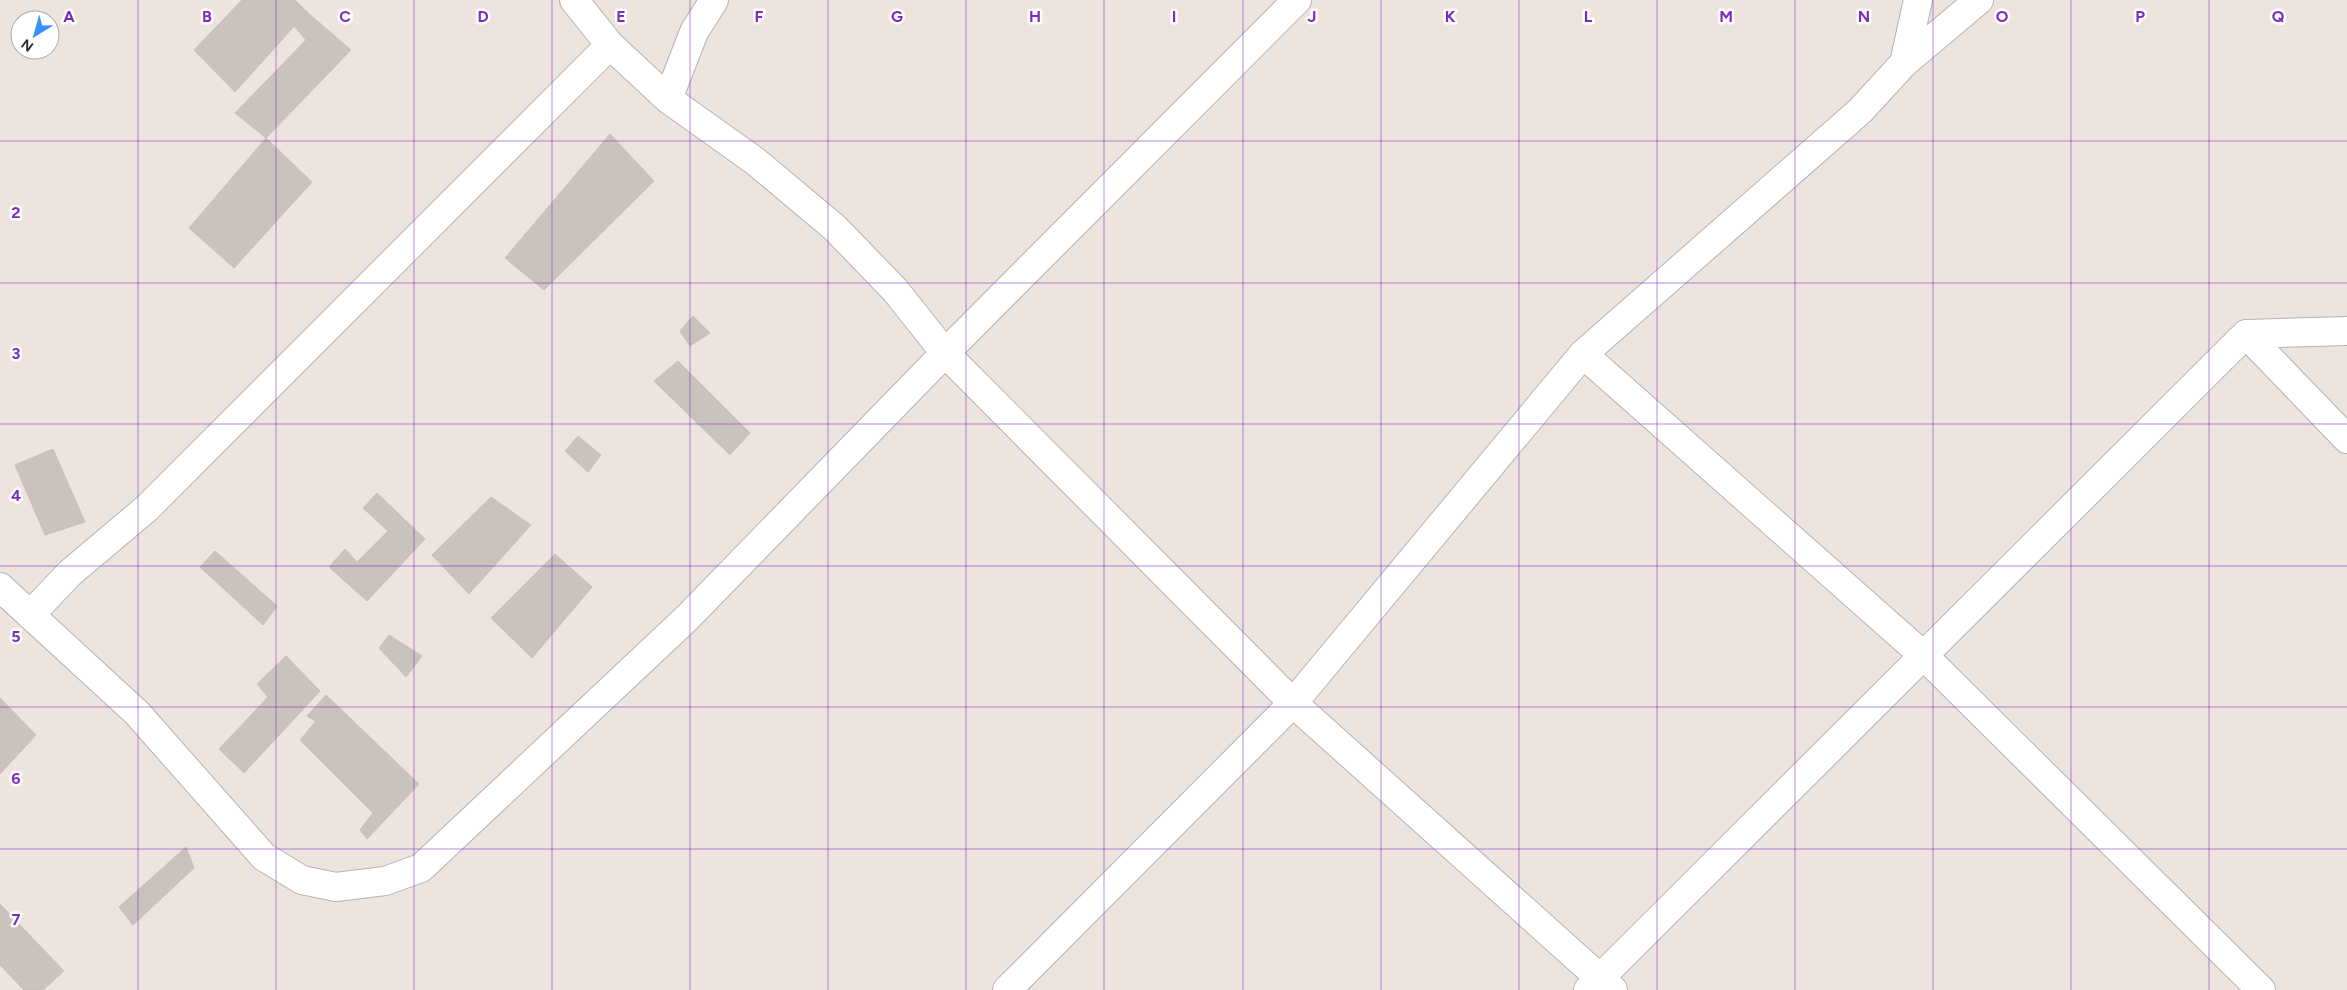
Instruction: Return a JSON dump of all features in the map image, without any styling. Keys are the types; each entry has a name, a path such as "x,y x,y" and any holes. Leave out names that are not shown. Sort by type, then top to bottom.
{"street":[{"path":"574,0 610,45 668,99 755,162 835,228 895,290 945,353 1293,704 1600,986 1924,656 2246,334 2347,331"},
{"path":"668,99 694,32 714,0"},
{"path":"0,587 137,713 264,857 302,880 336,887 385,881 421,868 688,618 945,353 1297,0"},
{"path":"1904,63 1918,0"},
{"path":"1007,990 1293,704 1583,354 1860,111 1904,63 1980,0"},
{"path":"30,615 70,573 147,508 610,45"},
{"path":"2246,334 2347,439"},
{"path":"1583,354 1924,656 2261,990"}],"building":[{"path":"242,0 295,0 307,12 235,92 194,50"},
{"path":"307,12 351,50 266,138 235,113 306,40 294,26"},
{"path":"610,134 654,181 544,290 505,258"},
{"path":"266,138 312,182 234,268 189,228"},
{"path":"693,316 710,333 690,346 680,331"},
{"path":"678,361 750,433 730,455 654,381"},
{"path":"578,436 601,455 588,472 565,451"},
{"path":"53,449 85,522 45,535 15,465"},
{"path":"377,493 425,539 367,601 329,567 345,549 357,562 388,531 363,508"},
{"path":"491,497 531,525 469,594 432,555"},
{"path":"215,551 277,606 263,625 200,567"},
{"path":"555,554 592,587 532,658 491,618"},
{"path":"389,635 422,656 406,677 379,648"},
{"path":"286,656 320,691 244,773 219,749 268,697 257,684"},
{"path":"326,695 419,784 367,839 360,830 373,813 300,740 316,721 307,716"},
{"path":"0,698 36,735 0,774"},
{"path":"186,847 194,868 133,925 119,907"},
{"path":"0,904 64,971 43,990 24,990 0,965"}]}
